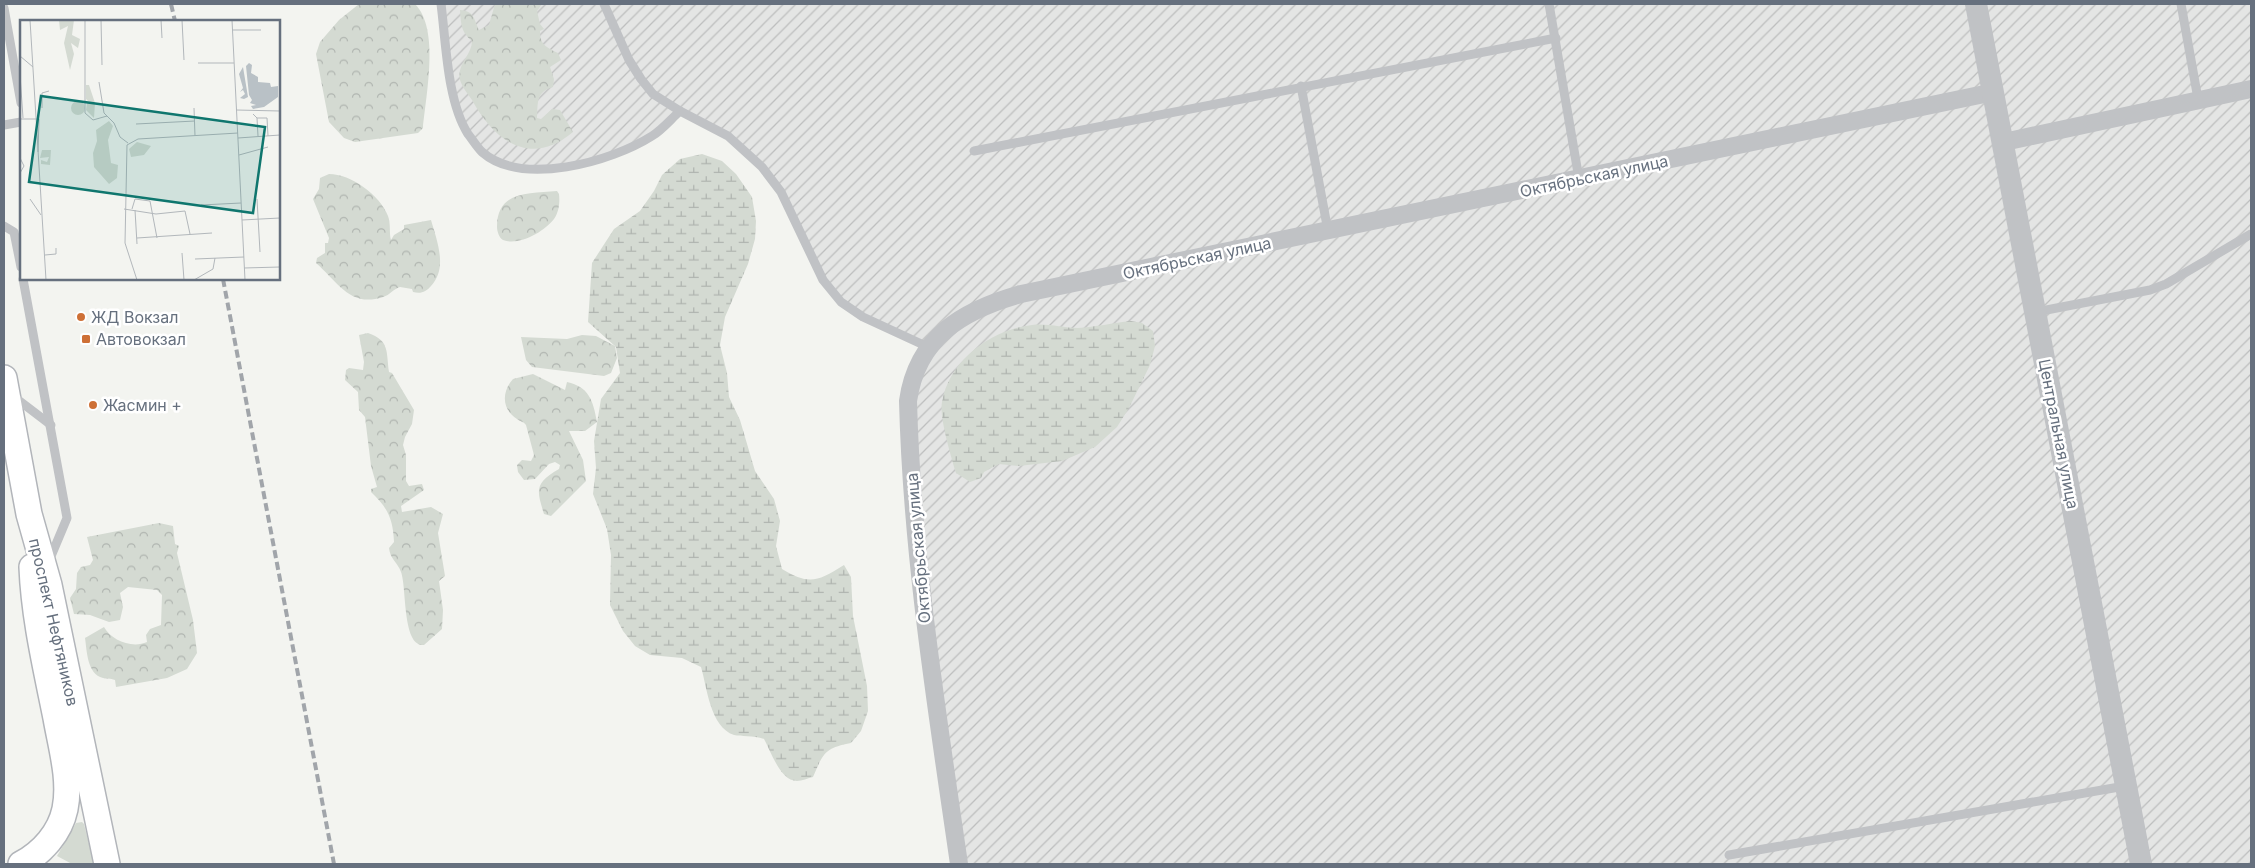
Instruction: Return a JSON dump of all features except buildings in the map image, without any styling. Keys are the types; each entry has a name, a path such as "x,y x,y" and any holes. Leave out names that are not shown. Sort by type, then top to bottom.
{"main road":[{"name":"проспект Нефтяников","path":"5,384 29,514 49,585 107,862"},
{"path":"21,864 43,848 54,834 65,809 66,798 64,759 34,599 29,514"}],"street":[{"name":"Центральная улица","path":"1976,4 2142,864"},
{"path":"2004,142 2251,89"},
{"name":"Октябрьская улица","path":"959,864 926,638 908,402 910,383 928,348 956,322 970,312 995,301 1994,92"}],"lane":[{"path":"441,4 453,92 458,113 467,132 482,152 501,163 523,169 550,169 585,162 627,149 653,136 680,111"},
{"path":"604,4 615,32 641,79 653,94 680,111 728,136 762,167 781,192 824,280 841,302 863,317 928,348"},
{"path":"1549,4 1579,179"},
{"path":"2182,4 2198,99"},
{"path":"4,8 20,98"},
{"path":"974,151 1556,38"},
{"path":"1301,86 1328,230"},
{"path":"4,125 20,122"},
{"path":"4,226 14,232 20,262"},
{"path":"2036,312 2150,290 2166,284 2251,234"},
{"path":"24,280 67,518 49,560 49,585"},
{"path":"5,384 51,425"},
{"path":"1729,855 2127,786"}],"shaded area":[{"path":"441,4 2251,4 2251,864 959,864 909,431 928,347 863,317 823,280 795,218 745,150 681,111 653,136 585,162 523,169 482,152 459,113"}],"green space":[{"path":"359,4 415,4 423,15 427,29 430,63 423,128 418,133 355,142 344,138 329,122 316,54 320,42 339,20"},
{"path":"495,4 542,4 537,11 540,24 544,29 540,31 541,40 547,47 558,53 561,60 550,67 554,79 553,87 543,92 539,98 537,118 541,119 552,109 560,110 573,132 558,143 543,148 528,149 515,145 503,138 481,115 461,83 460,70 470,51 472,41 462,27 460,10 471,14 479,30 489,25"},
{"path":"702,154 722,161 736,174 752,197 756,221 755,239 748,264 725,317 720,345 727,373 729,397 740,420 755,471 774,499 780,521 776,546 782,569 799,578 813,579 827,575 844,565 851,577 853,616 867,686 868,711 861,731 851,743 830,750 822,757 813,777 799,781 791,780 781,771 764,739 734,735 726,731 720,724 711,706 701,667 682,658 650,655 635,646 623,631 610,605 611,555 607,529 593,494 596,468 594,441 601,399 620,373 616,347 588,322 592,263 614,229 640,211 654,191 662,175 680,159"},
{"path":"329,174 346,178 372,193 388,216 391,240 394,235 404,229 404,225 431,220 440,254 440,263 436,279 427,290 416,293 412,289 400,287 383,297 362,299 345,291 316,263 317,258 325,253 325,243 328,243 329,238 313,199 319,189 320,178"},
{"path":"557,191 559,194 559,207 557,213 550,224 544,229 531,237 516,241 500,238 497,229 498,215 502,206 509,200 526,194"},
{"path":"1131,321 1142,323 1153,331 1155,346 1150,365 1129,408 1117,427 1095,447 1062,461 1019,466 999,464 984,472 981,478 970,482 956,473 944,427 942,402 946,387 953,373 975,349 1002,333 1032,325 1078,328"},
{"path":"368,333 384,343 389,372 392,373 414,410 412,424 403,445 406,455 406,481 409,486 422,484 424,490 401,506 402,512 431,507 443,514 438,533 445,576 439,581 443,610 442,629 424,645 417,643 412,637 409,627 401,572 389,548 394,542 391,520 382,503 371,492 371,489 377,487 371,466 365,417 359,410 358,392 345,380 346,370 349,368 363,370 364,362 359,335"},
{"path":"582,335 596,336 615,346 617,358 611,373 604,376 532,367 526,360 521,337 567,339"},
{"path":"533,374 565,390 567,382 580,387 592,401 597,422 585,431 569,431 583,460 586,481 551,516 544,514 539,492 545,478 559,469 560,465 555,462 549,464 535,479 524,480 518,472 517,465 522,460 531,461 534,455 526,425 512,415 508,410 505,400 505,394 513,379"},
{"path":"159,523 173,526 175,544 179,546 177,553 193,620 197,653 187,669 167,678 116,687 115,680 103,678 94,672 87,655 85,638 104,627 107,632 122,642 141,644 147,642 146,635 150,629 161,625 162,595 157,590 128,587 120,593 123,607 120,620 109,622 90,615 74,614 70,598 76,589 77,573 81,567 90,565 93,560 87,537"},
{"path":"82,822 94,864 72,864 57,856 76,823"}],"railway":[{"path":"171,4 175,20"},
{"path":"223,280 334,864"}],"place":[{"name":"ЖД Вокзал","path":"81,317"},
{"name":"Автовокзал","path":"86,339"},
{"name":"Жасмин +","path":"93,405"}]}
